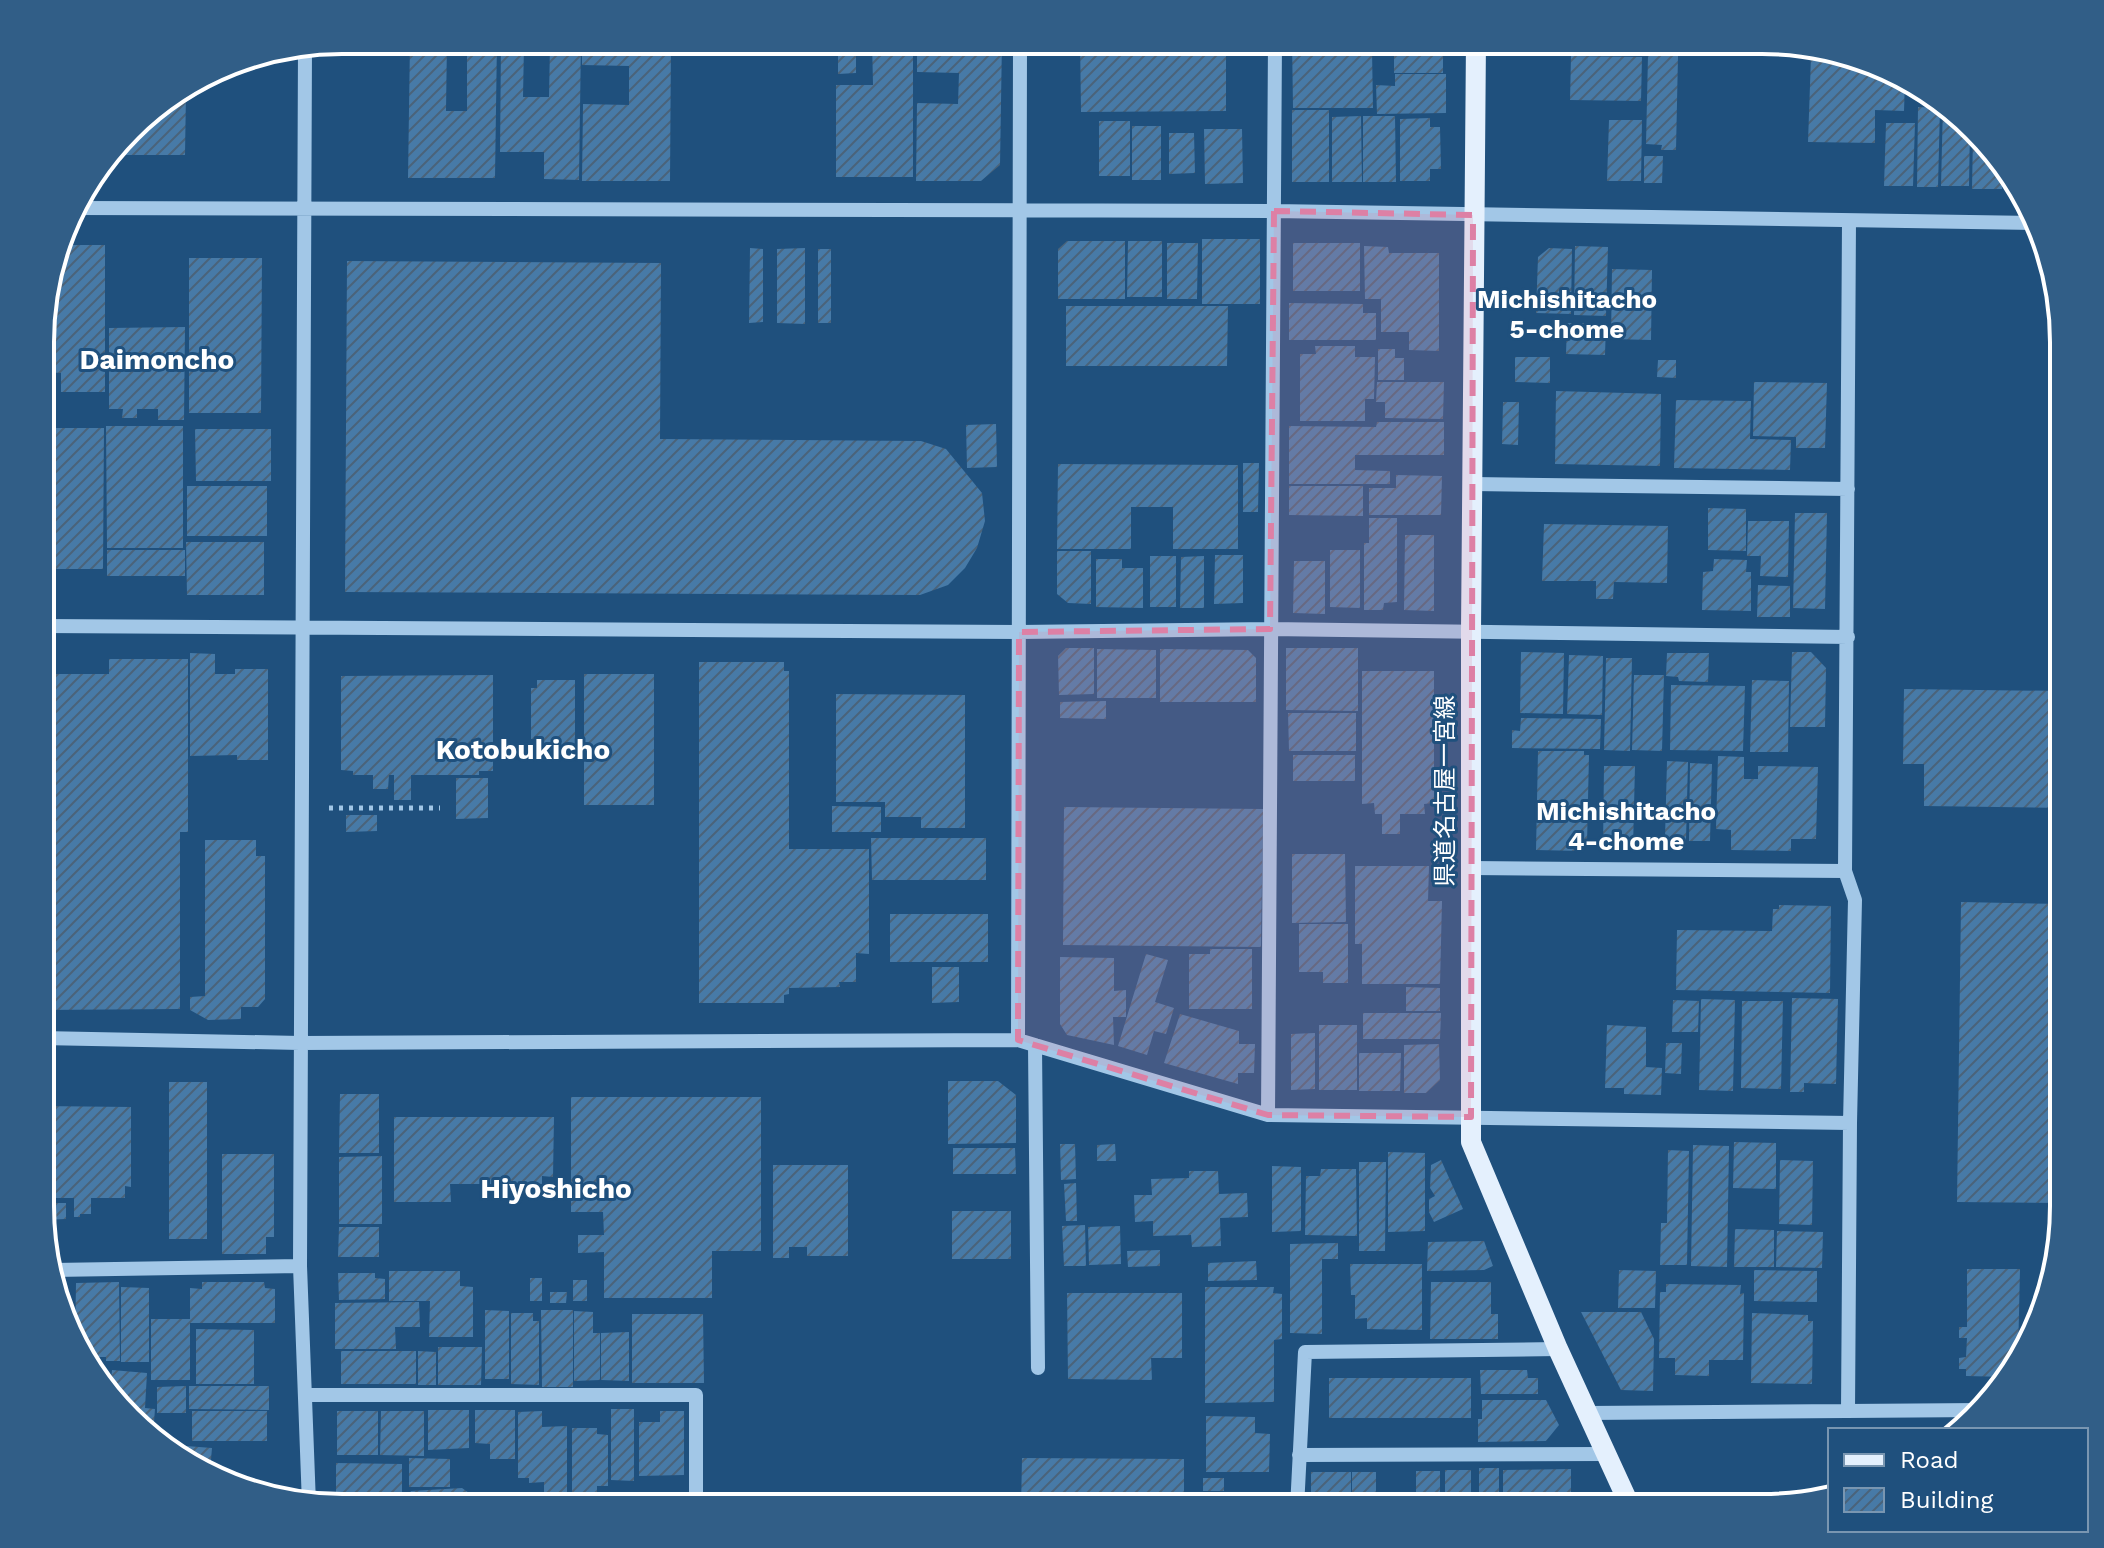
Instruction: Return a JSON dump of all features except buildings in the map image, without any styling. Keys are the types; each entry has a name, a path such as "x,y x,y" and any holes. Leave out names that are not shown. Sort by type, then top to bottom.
{"main road":[{"name":"県道名古屋一宮線","path":"1476,54 1471,1142 1558,1349 1625,1494"}],"street":[{"path":"1018,1040 1020,54"},
{"path":"1268,1115 1275,54"},
{"path":"305,56 300,1266 309,1492"},
{"path":"88,208 1274,211 2024,223"},
{"path":"1848,1411 1855,900 1845,871 1849,221"},
{"path":"1473,484 1848,489"},
{"path":"54,626 1019,632 1270,629 1848,637"},
{"path":"1471,868 1845,871"},
{"path":"54,1038 300,1043 1018,1040 1268,1115 1850,1123"},
{"path":"1035,1045 1038,1368"},
{"path":"62,1270 300,1266"},
{"path":"1298,1494 1305,1352 1558,1349"},
{"path":"305,1395 696,1395 696,1494"},
{"path":"1587,1413 1966,1410"},
{"path":"1299,1455 1606,1454"}],"path":[{"path":"302,808 440,808"}],"highlighted area":[{"path":"1274,211 1473,215 1471,1117 1268,1115 1018,1040 1019,632 1270,629"}],"district":[{"name":"Michishitacho 5-chome","path":"1567,314"},
{"name":"Daimoncho","path":"157,359"},
{"name":"Kotobukicho","path":"523,749"},
{"name":"Michishitacho 4-chome","path":"1626,826"},
{"name":"Hiyoshicho","path":"556,1188"}]}
